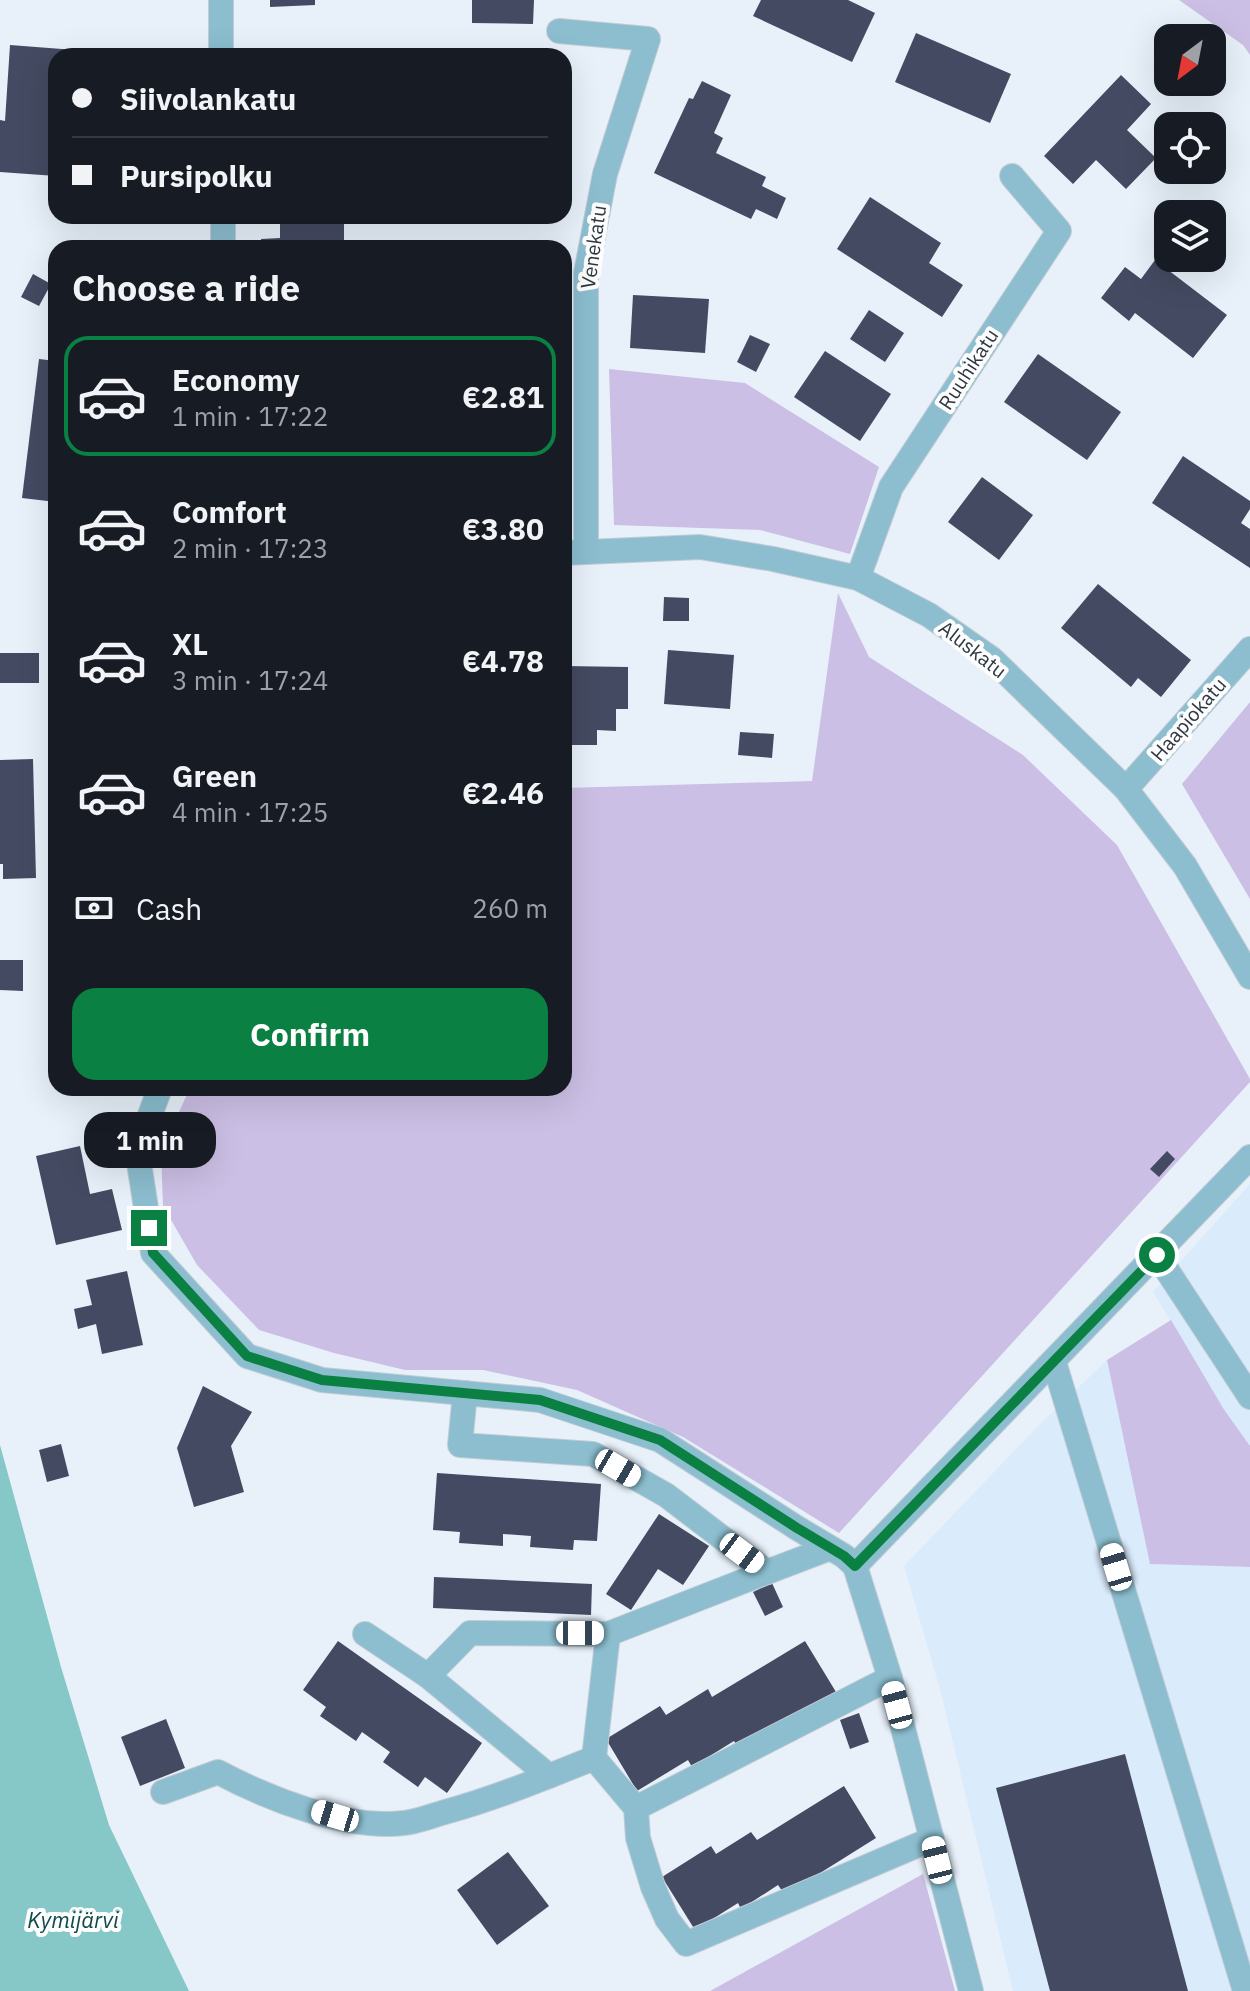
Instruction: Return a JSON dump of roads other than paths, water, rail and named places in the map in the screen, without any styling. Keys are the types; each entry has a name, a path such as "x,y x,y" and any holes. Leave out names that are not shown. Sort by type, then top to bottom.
{"street":[{"path":"221,0 221,48"},
{"name":"Venekatu","path":"559,31 648,39 605,174 586,273 575,552"},
{"name":"Ruuhikatu","path":"858,578 891,487 1059,231 1012,176"},
{"name":"Aluskatu","path":"575,552 700,547 773,559 858,578 929,615 992,659 1126,789 1185,866 1250,977"},
{"name":"Haapiokatu","path":"1126,789 1250,649"},
{"path":"157,1096 137,1150 153,1253 247,1356 322,1380 540,1400 660,1440 844,1556 855,1566 890,1678 971,1991"},
{"path":"855,1566 1250,1157"},
{"path":"1157,1255 1250,1397"},
{"path":"1054,1362 1245,1991"},
{"path":"465,1393 460,1445 593,1454 666,1495 767,1572"},
{"path":"428,1676 470,1633 608,1634 830,1548"},
{"path":"365,1634 428,1676 549,1776"},
{"path":"608,1634 594,1758 636,1808 638,1838 653,1887 667,1919 686,1944 932,1839"},
{"path":"636,1808 890,1678"},
{"path":"163,1792 218,1772 250,1789 335,1816 366,1823 404,1823 511,1792 594,1758"}],"water":[{"name":"Kymijärvi","path":"0,1445 61,1667 109,1825 189,1991 0,1991"}]}
